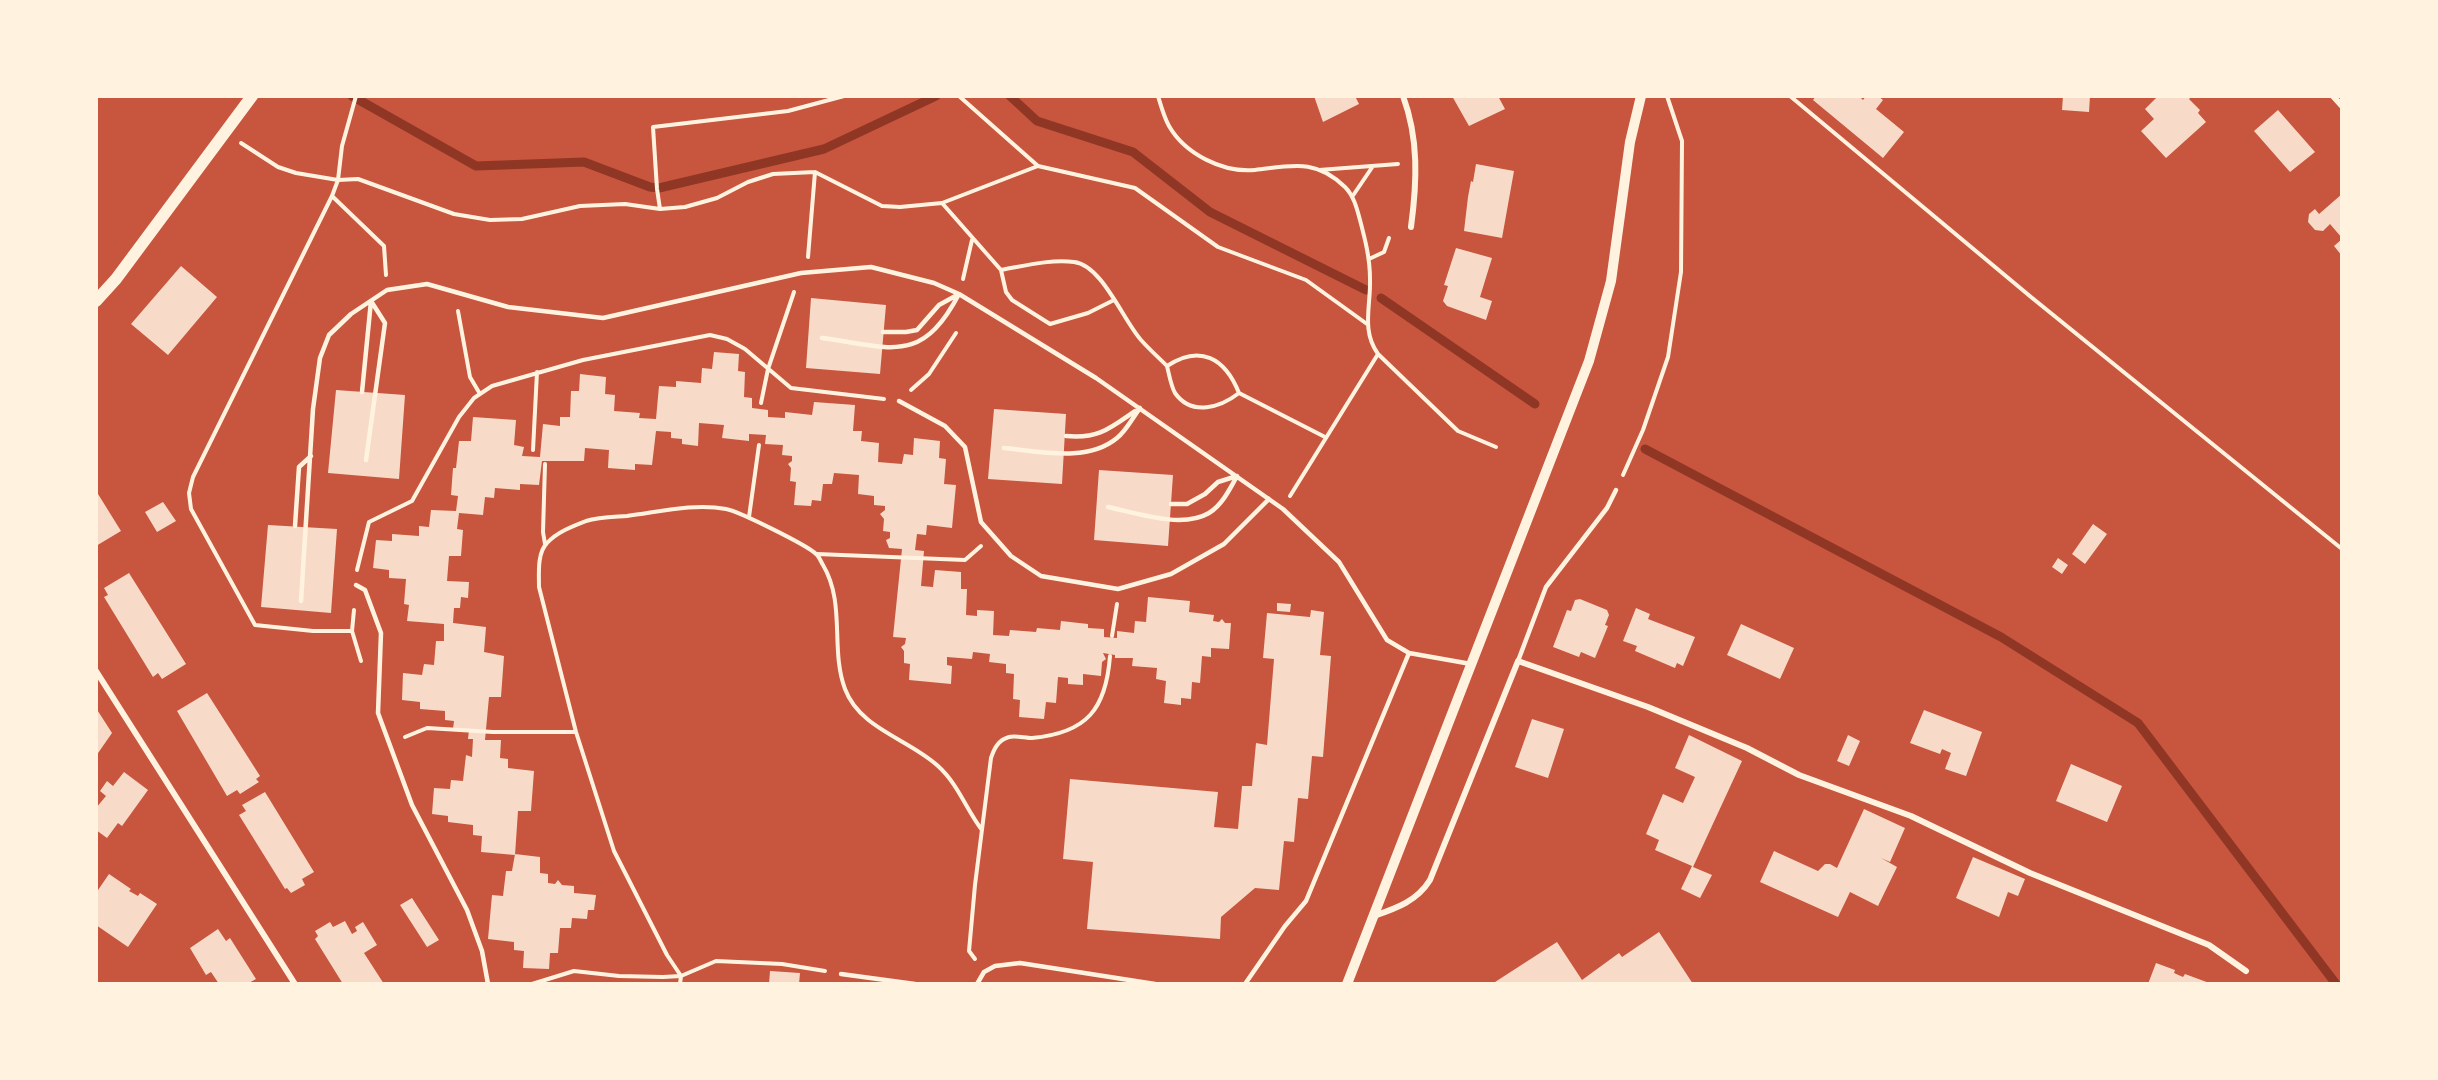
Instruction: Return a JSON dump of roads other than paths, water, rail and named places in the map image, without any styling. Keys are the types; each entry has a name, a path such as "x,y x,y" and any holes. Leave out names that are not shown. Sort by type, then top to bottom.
{"main road":[{"path":"96,301 116,279 252,96"}],"street":[{"path":"1403,96 1415,140 1417,162 1411,227"},
{"path":"1347,984 1589,362 1611,281 1630,142 1641,96"},
{"path":"2333,96 2342,105"},
{"path":"1374,916 1408,902 1422,892 1430,880 1518,661 1648,707 1747,748 1799,775 1911,816 2030,873 2209,945 2246,971"},
{"path":"96,671 295,984"}],"lane":[{"path":"301,601 313,409 320,358 329,336 351,314 387,290 426,284 508,307 603,318 801,273 871,267 934,283 959,294 1096,378 1283,509 1339,562 1387,640 1409,653 1472,664"},
{"path":"883,332 917,330 939,304 959,294"},
{"path":"822,338 882,346 917,345 931,335 947,318 959,294"},
{"path":"362,392 371,301"},
{"path":"366,460 385,323 371,301"},
{"path":"899,401 945,426 965,447 981,522 1011,556 1041,576 1118,589 1171,574 1224,544 1269,499"},
{"path":"1066,436 1085,438 1108,429 1140,408"},
{"path":"1004,448 1064,452 1093,451 1118,438 1140,408"},
{"path":"295,526 299,467 310,456"},
{"path":"1171,504 1187,504 1205,494 1218,482 1237,476"},
{"path":"1108,507 1183,520 1209,513 1228,494 1237,476"},
{"path":"1518,661 1546,587 1596,523 1616,490"},
{"path":"356,585 365,590 381,633 378,713 412,805 466,910 482,951 488,984"},
{"path":"1245,984 1285,926 1306,901 1409,653"},
{"path":"977,984 984,972 995,966 1020,963 1155,984"},
{"path":"841,974 880,982 915,984"}],"waterway":[{"path":"352,96 476,166 584,162 650,187 659,188 824,149 936,96"},
{"path":"1010,96 1037,121 1133,152 1210,212 1366,290"},
{"path":"1381,298 1535,404"},
{"path":"1645,449 2001,637 2138,723 2336,984"}]}
